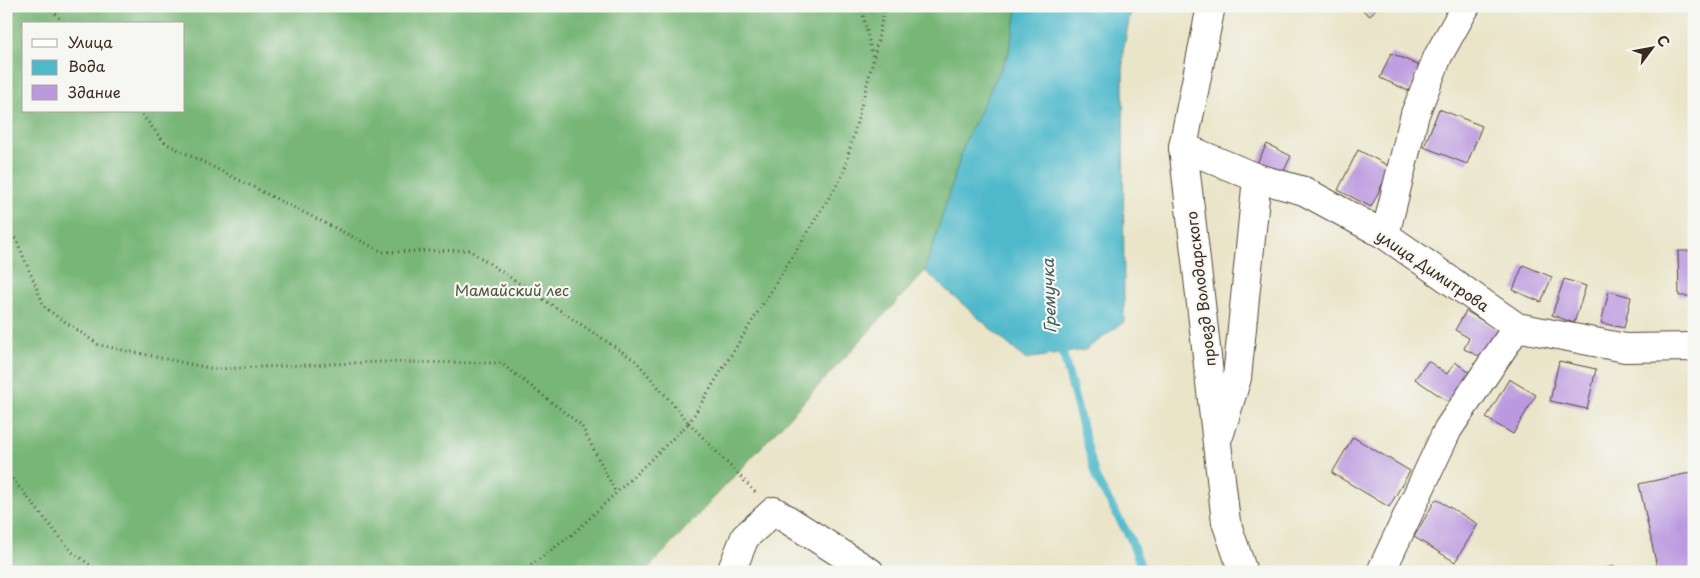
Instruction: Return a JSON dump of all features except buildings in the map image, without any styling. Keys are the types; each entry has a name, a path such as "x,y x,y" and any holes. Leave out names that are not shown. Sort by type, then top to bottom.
{"street":[{"name":"проезд Володарского","path":"1211,6 1183,147 1226,522 1243,572"},
{"path":"1385,234 1415,114 1438,56 1466,6"},
{"name":"улица Димитрова","path":"1183,147 1258,178 1304,191 1385,234 1517,328 1625,348 1694,347"},
{"path":"1217,443 1237,378 1258,178"},
{"path":"1381,572 1448,429 1517,328"},
{"path":"731,572 745,537 774,512 870,572"}],"path":[{"path":"49,6 62,22"},
{"path":"861,6 873,61"},
{"path":"522,572 573,534 689,423 843,175 873,61 884,6"},
{"path":"140,112 165,143 383,252 469,250 636,361 689,423 774,512"},
{"path":"6,233 16,239 45,308 99,345 214,369 379,362 501,363 581,425 616,492"},
{"path":"6,471 72,552 100,572"}],"green space":[{"name":"Мамайский лес","path":"6,6 1018,6 1009,52 966,139 925,271 645,572 6,572"}],"water":[{"path":"1018,6 1132,6 1123,51 1124,322 1085,350 1025,359 925,271 966,139 1009,52"}],"waterway":[{"name":"Гремучка","path":"1063,344 1063,353 1096,478 1130,538 1143,572"}]}
